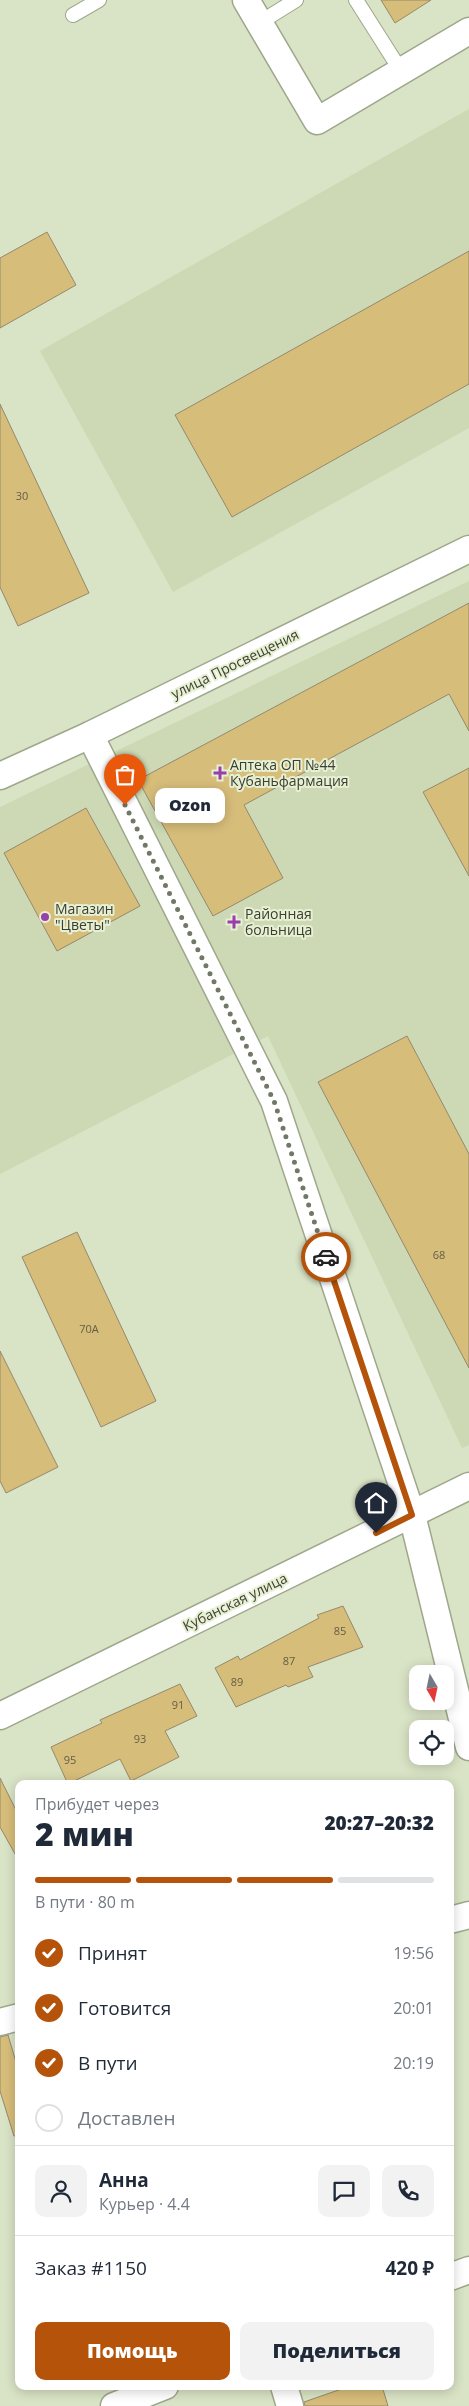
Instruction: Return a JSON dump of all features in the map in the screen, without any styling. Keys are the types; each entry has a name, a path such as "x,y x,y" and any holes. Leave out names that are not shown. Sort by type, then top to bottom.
{"street":[{"path":"246,0 317,121 469,31"},
{"name":"улица Просвещения","path":"0,776 90,735 469,549"},
{"path":"90,735 274,1101 412,1515 469,1747"},
{"name":"Кубанская улица","path":"0,1716 469,1486"},
{"path":"454,1919 469,1915"},
{"path":"0,2022 15,2018"},
{"path":"454,2276 469,2270"},
{"path":"114,2406 155,2390"},
{"path":"285,2390 290,2406"}],"lane":[{"path":"73,15 99,0"},
{"path":"259,23 296,0"},
{"path":"356,0 401,71"}],"shaded area":[{"path":"469,109 469,428 173,592 40,351"},
{"name":"Районная больница","path":"469,581 469,1445 462,1448 268,1036 0,1174 0,807"}],"building":[{"path":"381,0 431,0 395,23"},
{"path":"47,232 76,285 0,328 0,258"},
{"path":"469,251 469,384 232,517 175,415"},
{"path":"0,404 89,593 18,626 0,587"},
{"path":"469,603 469,731 449,694 244,805 283,878 213,916 138,780"},
{"path":"469,768 469,876 423,792"},
{"path":"86,808 140,906 57,951 4,853"},
{"path":"407,1036 469,1154 469,1368 318,1082"},
{"path":"77,1232 156,1401 101,1427 22,1257"},
{"path":"0,1351 58,1467 6,1493 0,1481"},
{"path":"343,1606 363,1647 308,1667 313,1677 288,1687 286,1685 236,1707 215,1668 238,1656 240,1660 319,1618 317,1615"},
{"path":"180,1684 197,1716 165,1731 179,1757 133,1780 130,1780 120,1759 76,1780 66,1780 51,1747 102,1723 100,1720"},
{"path":"0,1778 15,1808 15,1854 0,1827"},
{"path":"8,2035 15,2059 15,2136 0,2091 0,2037"},
{"path":"338,2390 383,2390 388,2406 305,2406 304,2402"}],"way so far":[{"path":"125,805 274,1101 326,1257"}],"place":[{"name":"Аптека ОП №44 Кубаньфармация","path":"220,773"},
{"name":"Ozon","path":"125,805"},
{"name":"Магазин \"Цветы\"","path":"45,917"},
{"name":"Районная больница","path":"234,922"}],"route":[{"path":"326,1257 412,1515 376,1533"}]}
